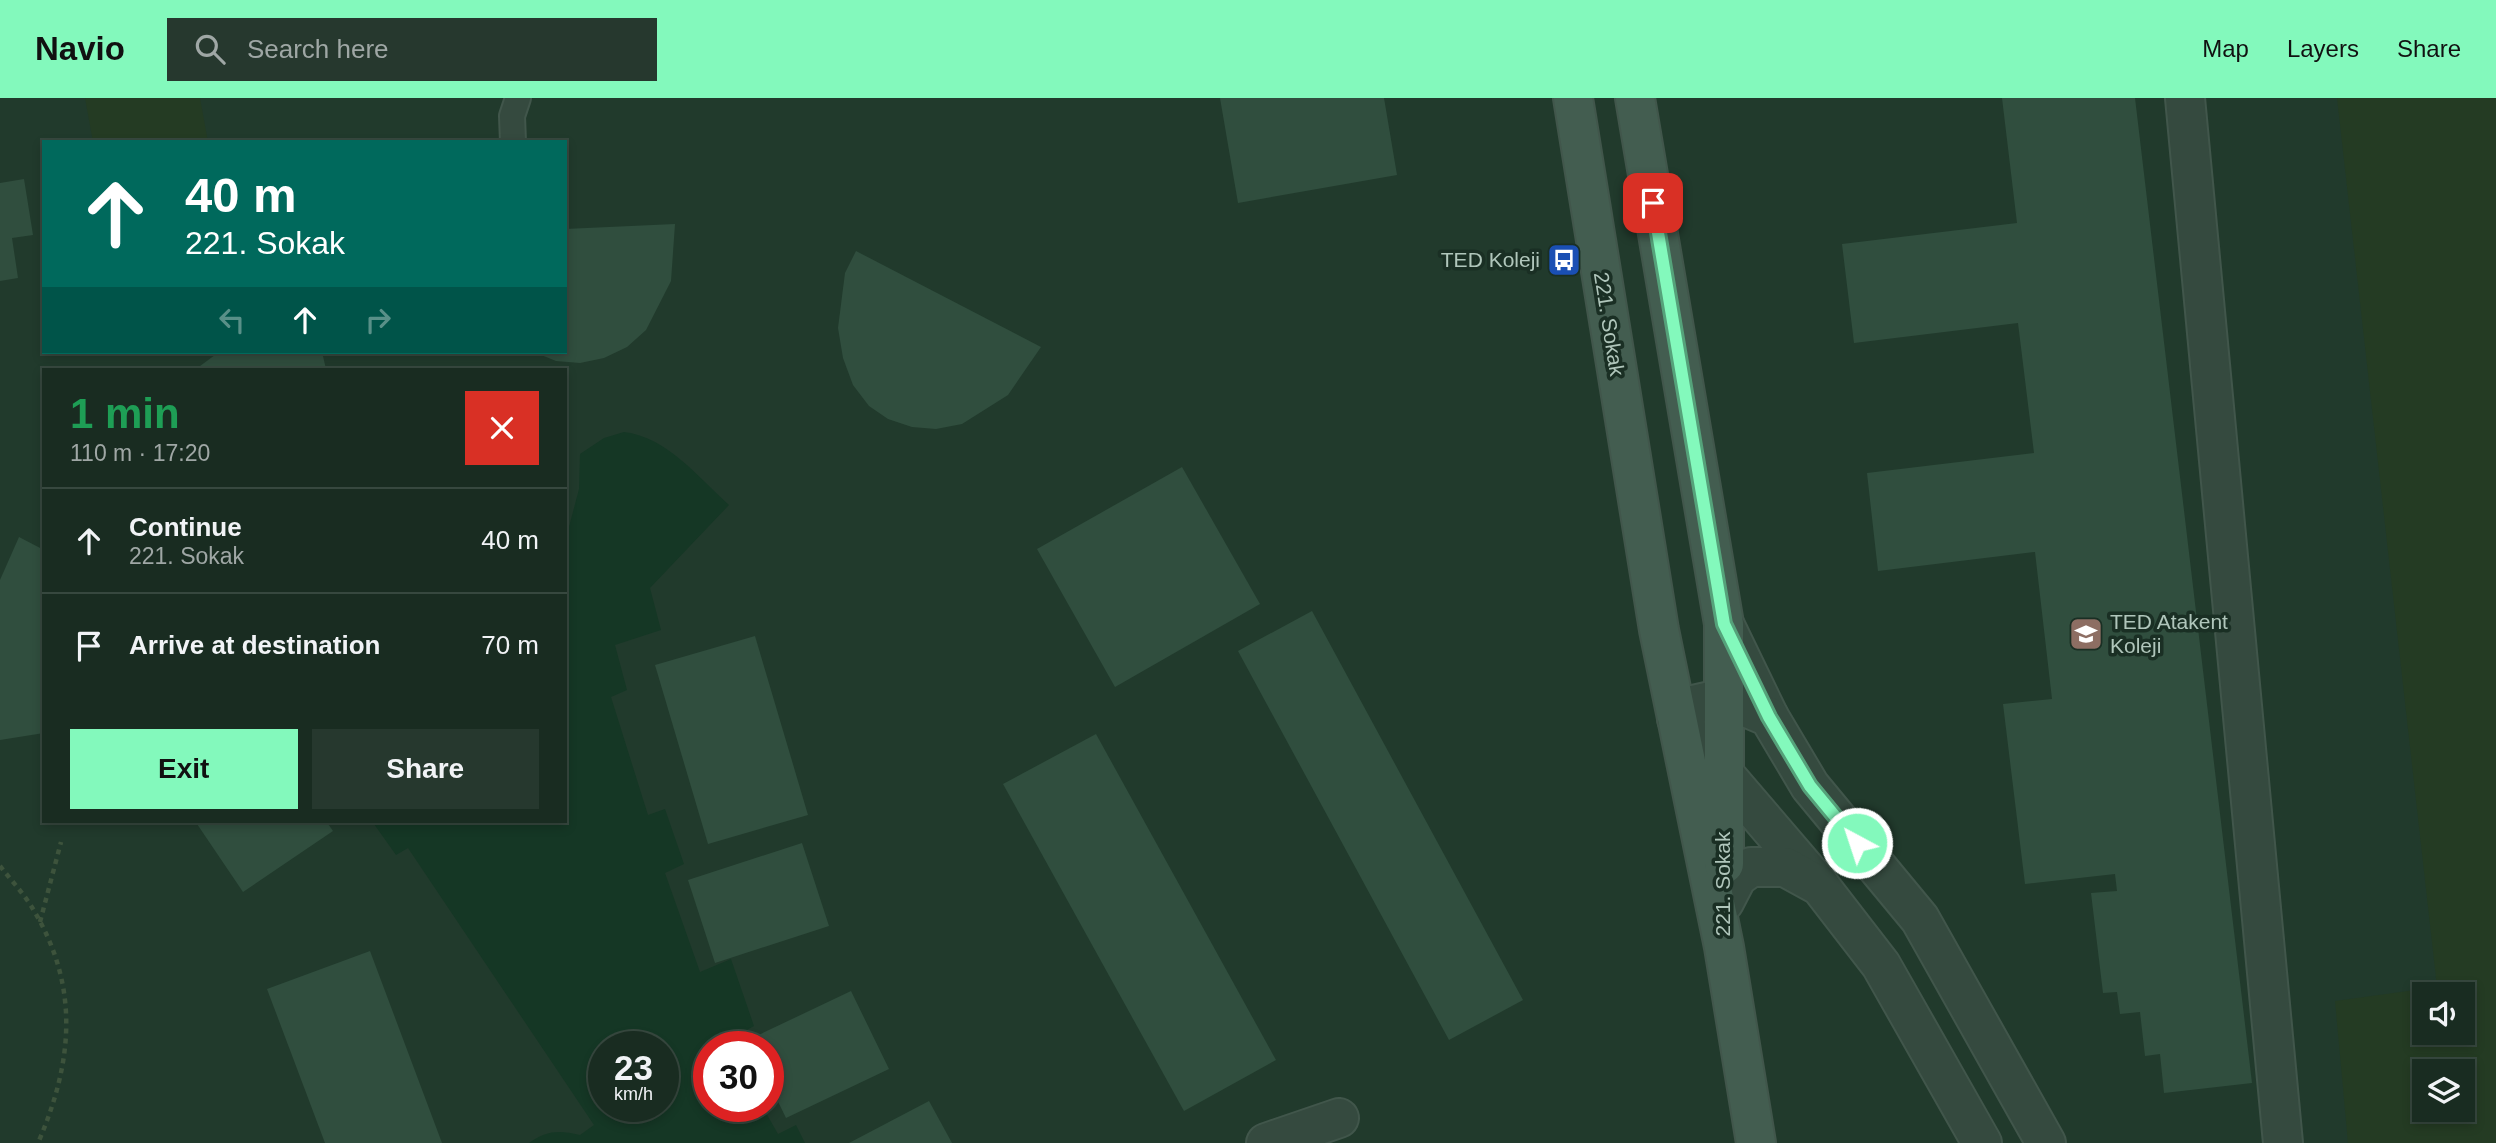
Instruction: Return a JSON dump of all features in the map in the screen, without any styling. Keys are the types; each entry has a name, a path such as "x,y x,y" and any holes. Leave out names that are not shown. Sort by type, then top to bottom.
{"street":[{"name":"221. Sokak","path":"1573,98 1659,630 1724,947"},
{"name":"221. Sokak","path":"1635,98 1724,624 1724,947"},
{"path":"2186,98 2283,1143"},
{"path":"1724,624 1769,717 1810,786 1920,919 2046,1143"},
{"path":"1769,717 1724,698 1693,705 1677,719 1820,886 1881,965 1982,1143"},
{"path":"1724,902 1737,877 1751,867 1784,867 1820,886"},
{"path":"1724,947 1756,1143"},
{"path":"1266,1143 1339,1118"}],"lane":[{"path":"513,140 512,116 518,98"}],"path":[{"path":"40,923 61,842"},
{"path":"0,866 33,908 58,961 67,1012 66,1056 57,1100 38,1143"}],"shaded area":[{"path":"85,98 200,98 208,140 93,140"},
{"path":"2337,98 2496,98 2496,1143 2348,1143 2335,1001 2412,990 2412,1045 2475,1045 2475,982 2436,982"},
{"path":"624,432 640,435 668,450 729,505 650,588 661,630 615,645 627,690 611,697 648,815 665,809 684,864 665,873 700,972 731,959 754,1026 745,1031 693,1031 693,1122 771,1122 778,1134 796,1125 805,1143 529,1143 553,1132 580,1135 594,1125 592,1122 679,1122 679,1031 588,1031 588,1116 408,848 396,855 374,824 567,823 567,534 579,489 580,454 604,438"}],"building":[{"path":"1220,98 1384,98 1397,175 1238,203"},
{"path":"2002,98 2135,98 2252,1083 2164,1093 2160,1054 2145,1056 2140,1012 2120,1014 2117,992 2103,993 2091,893 2117,891 2115,874 2025,884 2003,704 2052,699 2035,552 1878,571 1867,473 2034,453 2018,323 1854,343 1842,244 2017,223"},
{"path":"24,179 33,235 12,238 18,278 0,281 0,183"},
{"path":"675,224 671,281 646,330 627,347 604,358 580,363 556,361 539,354 567,354 567,229"},
{"path":"856,251 1041,347 1008,395 962,424 936,429 912,427 888,419 869,406 853,385 843,358 838,328 845,273"},
{"path":"216,354 322,354 326,368 197,368"},
{"path":"1182,467 1260,604 1115,687 1037,549"},
{"path":"19,537 42,549 42,733 0,740 0,580"},
{"path":"1312,611 1523,1000 1449,1040 1238,651"},
{"path":"755,636 808,815 708,844 655,665"},
{"path":"1096,734 1276,1060 1184,1111 1003,784"},
{"path":"196,823 327,823 333,831 243,892"},
{"path":"802,843 829,926 715,963 688,880"},
{"path":"370,951 442,1143 325,1143 267,989"},
{"path":"851,991 889,1069 786,1118 784,1031 767,1031"},
{"path":"929,1101 952,1143 849,1143"}],"place":[{"name":"TED Koleji","path":"1564,260"},
{"name":"TED Atakent Koleji","path":"2086,634"}],"route":[{"path":"1653,203 1724,624 1769,717 1810,786 1857,843"}]}
